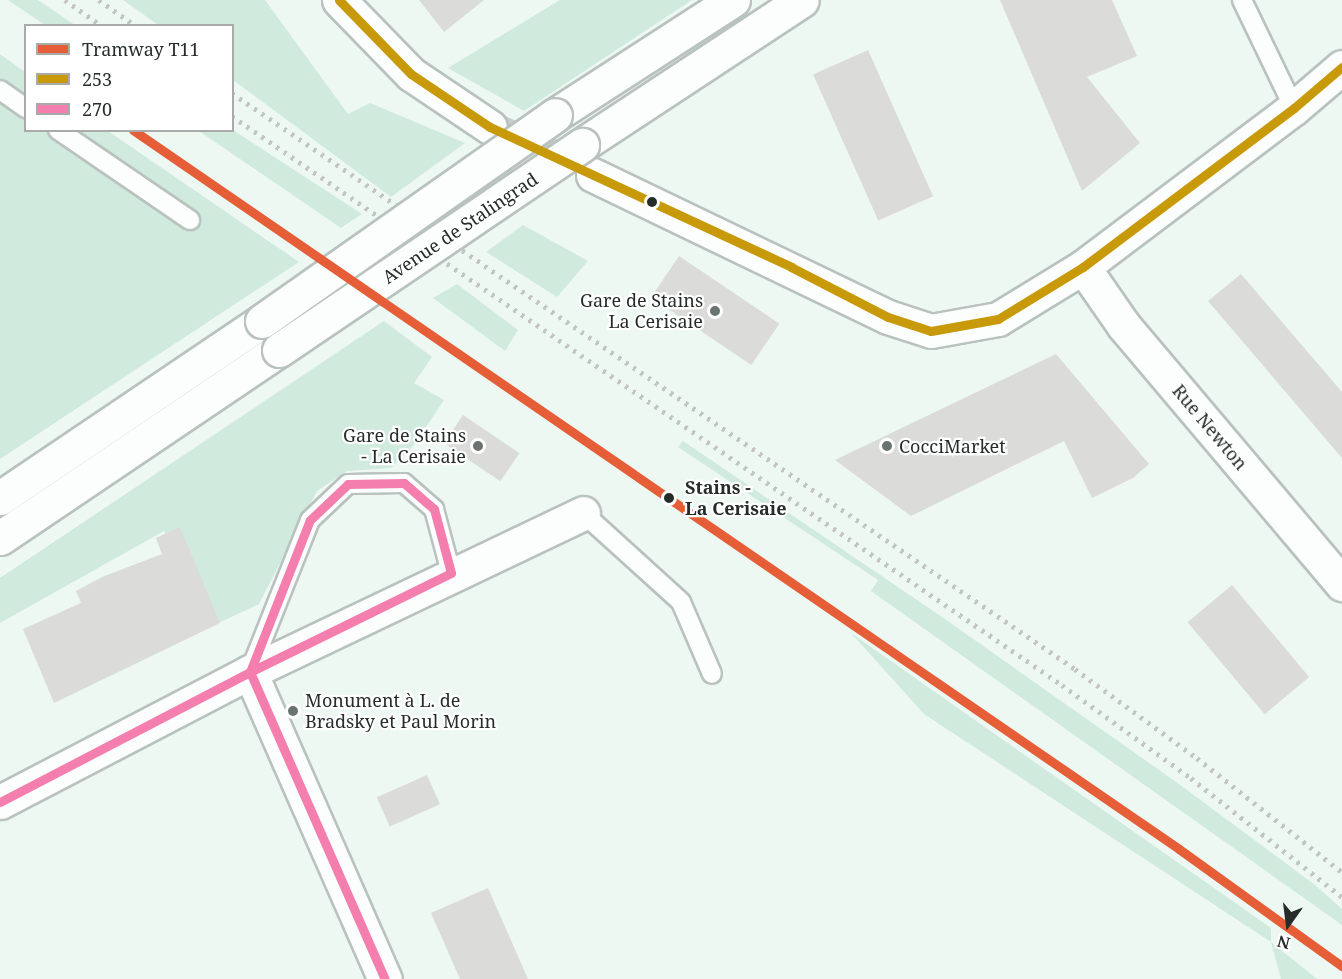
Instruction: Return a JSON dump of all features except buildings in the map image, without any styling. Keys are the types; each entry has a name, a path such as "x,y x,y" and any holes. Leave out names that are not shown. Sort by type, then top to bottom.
{"street":[{"name":"Avenue de Stalingrad","path":"0,498 262,321 555,115 733,0"},
{"name":"Avenue de Stalingrad","path":"0,538 279,350 588,160 802,0"},
{"path":"341,1 411,74 490,127"},
{"path":"588,160 888,317 931,331 998,319 1083,267 1294,108 1342,67"},
{"name":"Rue Newton","path":"1083,267 1124,326 1342,584"},
{"path":"0,802 250,672 451,573 583,513"},
{"path":"250,672 385,979"}],"lane":[{"path":"1242,0 1294,108"},
{"path":"0,90 24,107"},
{"path":"61,132 190,220"},
{"path":"250,672 310,520 348,484 404,483 435,509 451,573"},
{"path":"583,513 681,602 712,674"}],"green space":[{"path":"8,0 38,0 74,24 44,24"},
{"path":"123,0 265,0 348,114 370,103 465,143 391,197 234,81 234,24 157,24"},
{"path":"560,0 692,0 524,111 448,68"},
{"path":"0,54 24,71 24,132 109,132 299,262 0,459"},
{"path":"234,131 362,214 341,228 200,132"},
{"path":"523,225 588,261 557,297 486,252"},
{"path":"457,284 518,330 505,351 433,298"},
{"path":"384,321 432,357 414,383 444,400 414,445 391,468 347,471 317,491 259,604 214,625 164,531 0,623 0,578"},
{"path":"683,441 942,617 1179,784 1315,885 1342,909 1342,925 871,591 878,580 678,447"},
{"path":"851,633 1271,928 1271,942 924,714"},
{"path":"1271,942 1317,979 1281,979"}],"tunnel":[{"path":"495,129 584,170"}],"railway":[{"path":"65,0 99,24"},
{"path":"99,0 133,24"},
{"path":"234,94 1075,669 1197,758 1342,872"},
{"path":"234,117 1062,685 1191,778 1342,897"}],"tram line":[{"name":"T11","path":"136,132 1179,849 1342,966"}],"transit line":[{"name":"253","path":"339,0 411,74 490,127 791,267 888,317 931,331 998,319 1083,267 1294,108 1342,67"},
{"name":"270","path":"404,483 434,509 451,573 250,672 310,520 348,484 404,483"},
{"name":"270","path":"250,672 385,979"},
{"name":"270","path":"0,802 250,672"}],"place":[{"name":"Gare de Stains La Cerisaie","path":"715,311"},
{"name":"Gare de Stains - La Cerisaie","path":"478,446"},
{"name":"CocciMarket","path":"887,446"},
{"name":"Stains - La Cerisaie","path":"669,498"},
{"name":"Monument à L. de Bradsky et Paul Morin","path":"293,711"}]}
